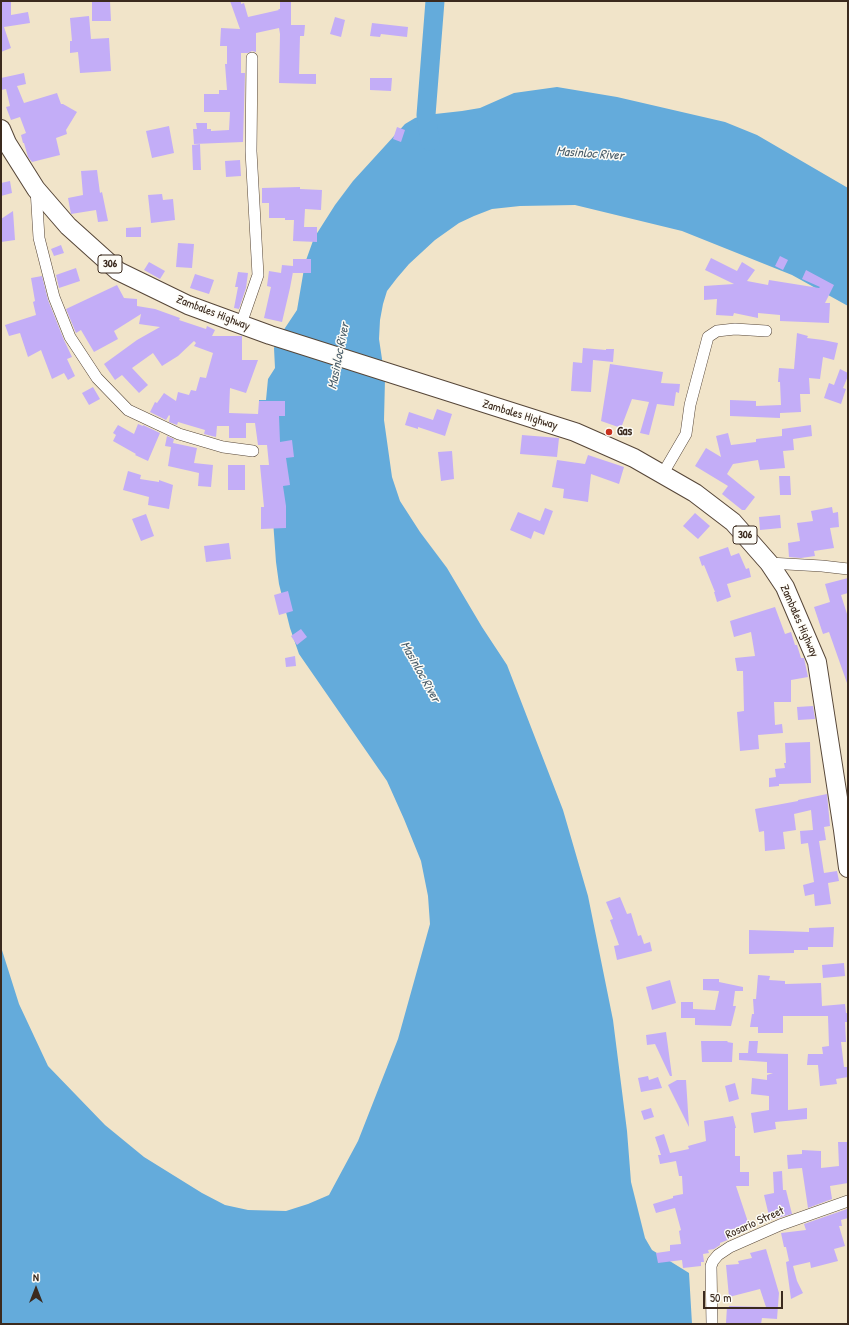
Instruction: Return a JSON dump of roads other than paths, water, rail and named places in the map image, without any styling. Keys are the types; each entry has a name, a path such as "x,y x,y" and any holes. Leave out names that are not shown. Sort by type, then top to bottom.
{"main road":[{"name":"Zambales Highway","path":"1,129 7,144 36,190 68,226 118,271 188,305 270,335 426,386 575,432 634,458 695,493 733,522 769,563 785,587 817,662 848,868"}],"street":[{"path":"241,324 258,276 251,151 252,58"},
{"path":"36,190 39,238 54,297 70,337 97,378 128,410 179,434 222,447 253,451"},
{"path":"662,475 686,434 690,405 708,337 717,331 736,329 766,331"},
{"path":"769,563 848,569"},
{"name":"Rosario Street","path":"712,1324 711,1266 718,1255 730,1247 780,1225 848,1201"}],"water":[{"name":"Masinloc River","path":"557,87 617,97 725,122 757,135 848,188 848,306 792,275 682,231 575,205 520,206 492,209 474,216 459,223 435,240 409,264 387,291 380,320 379,339 385,379 384,420 392,477 400,501 420,532 447,568 482,627 507,665 563,810 588,896 613,1020 627,1131 631,1182 645,1238 652,1250 689,1273 692,1324 1,1324 1,947 19,1004 48,1066 105,1125 144,1157 202,1193 225,1205 248,1210 286,1211 308,1204 329,1195 358,1141 398,1039 430,924 428,896 421,861 387,781 299,654 290,628 279,584 276,562 273,520 272,452 259,410 259,400 266,400 268,379 275,368 274,348 277,340 297,310 305,263 314,238 335,205 353,181 405,124 415,118 426,115 480,108 514,93"}],"waterway":[{"path":"430,141 426,115 435,1"}],"place":[{"name":"Gas","path":"609,432"}]}
